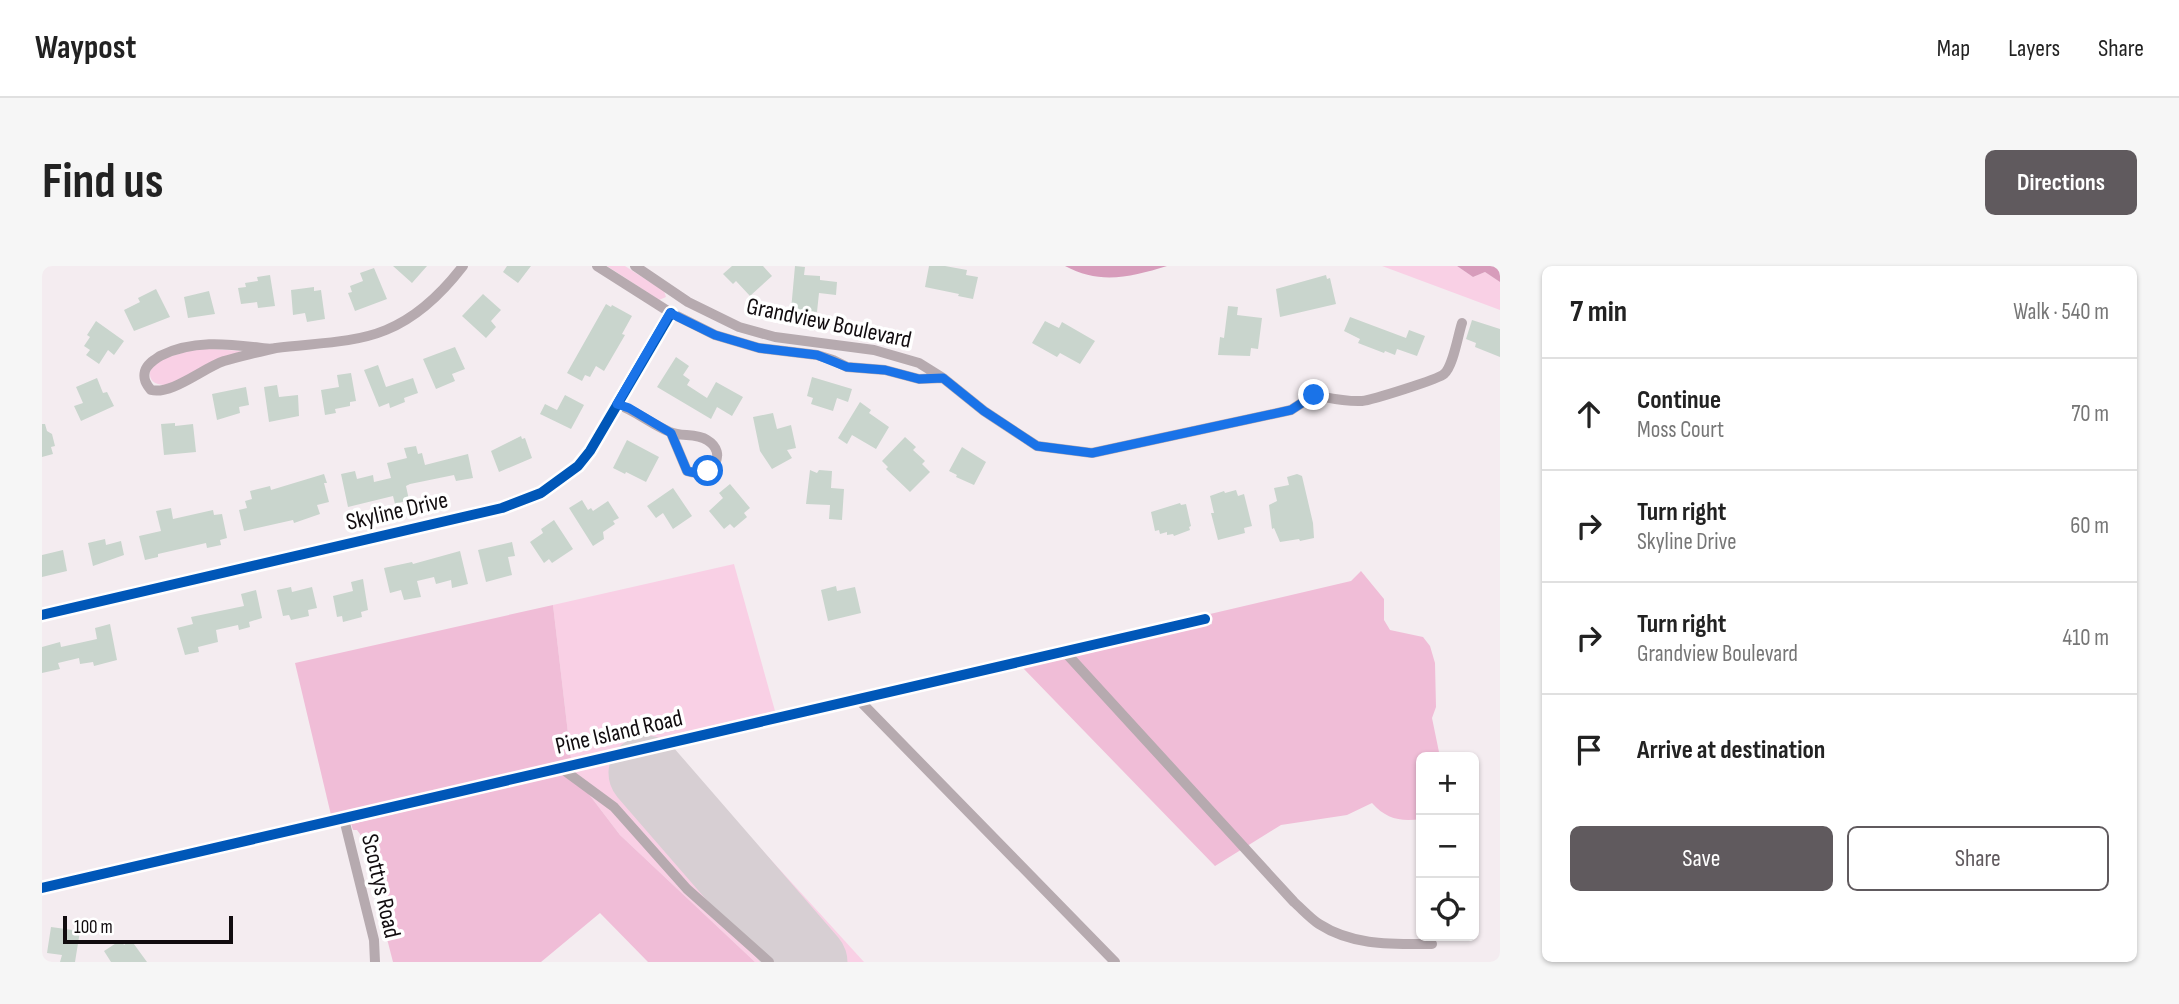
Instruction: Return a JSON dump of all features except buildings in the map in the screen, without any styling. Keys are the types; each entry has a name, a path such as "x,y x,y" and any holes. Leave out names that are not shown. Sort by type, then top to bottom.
{"street":[{"path":"272,349 210,343 191,345 157,358 147,366 145,381 151,390 163,391 222,362 272,349 353,339 386,330 418,312 447,288 463,266"},
{"name":"Grandview Boulevard","path":"597,266 670,313 715,335 759,348 817,355 847,367 885,370 919,379 943,378"},
{"name":"Grandview Boulevard","path":"635,266 688,302 739,327 775,337 874,349 919,363 1037,446 1092,453 1291,410 1314,395 1362,401 1443,376 1449,369 1462,323"},
{"name":"Skyline Drive","path":"42,615 512,505 541,493 578,466 590,451 670,313"},
{"path":"617,404 629,408 671,433 707,440 716,450 715,464 700,474 687,471 671,433"},
{"name":"Pine Island Road","path":"42,888 1205,619"},
{"path":"1065,652 1294,902 1318,924 1355,940 1380,944 1432,944"},
{"path":"858,699 1115,962"},
{"path":"561,768 614,807 687,889 769,962"},
{"name":"Scottys Road","path":"344,819 374,940 375,962"}],"shaded area":[{"path":"607,266 625,266 664,291 666,297 659,300"},
{"path":"1065,266 1167,266 1128,276 1103,277 1091,276"},
{"path":"1382,266 1457,266 1473,277 1485,272 1500,282 1500,310"},
{"path":"1457,266 1500,266 1500,282 1485,272 1473,277"},
{"path":"199,348 241,351 170,385 153,382 150,376 152,366 165,358"},
{"path":"734,564 775,711 571,759 553,605"},
{"path":"1361,571 1384,599 1384,620 1390,630 1423,637 1430,646 1435,663 1436,707 1432,718 1439,752 1416,752 1416,819 1394,818 1372,803 1347,815 1281,825 1215,866 1023,668 1212,624 1210,614 1351,581"},
{"path":"553,605 571,759 331,815 295,663"},
{"path":"670,749 864,962 755,962 620,835 572,772"},
{"path":"572,772 620,835 755,962 648,962 600,913 541,962 393,962 360,834 353,830 351,824"}],"runway":[{"path":"646,773 810,962"}],"cycle path":[{"path":"42,615 502,508 541,493 578,466 590,451 671,313"},
{"path":"42,888 1205,619"}],"route":[{"path":"708,471 700,474 687,471 671,433 629,408 617,404 670,313 715,335 759,348 817,355 847,367 885,370 919,379 943,378 984,411 1037,446 1092,453 1291,410 1314,395"}]}
